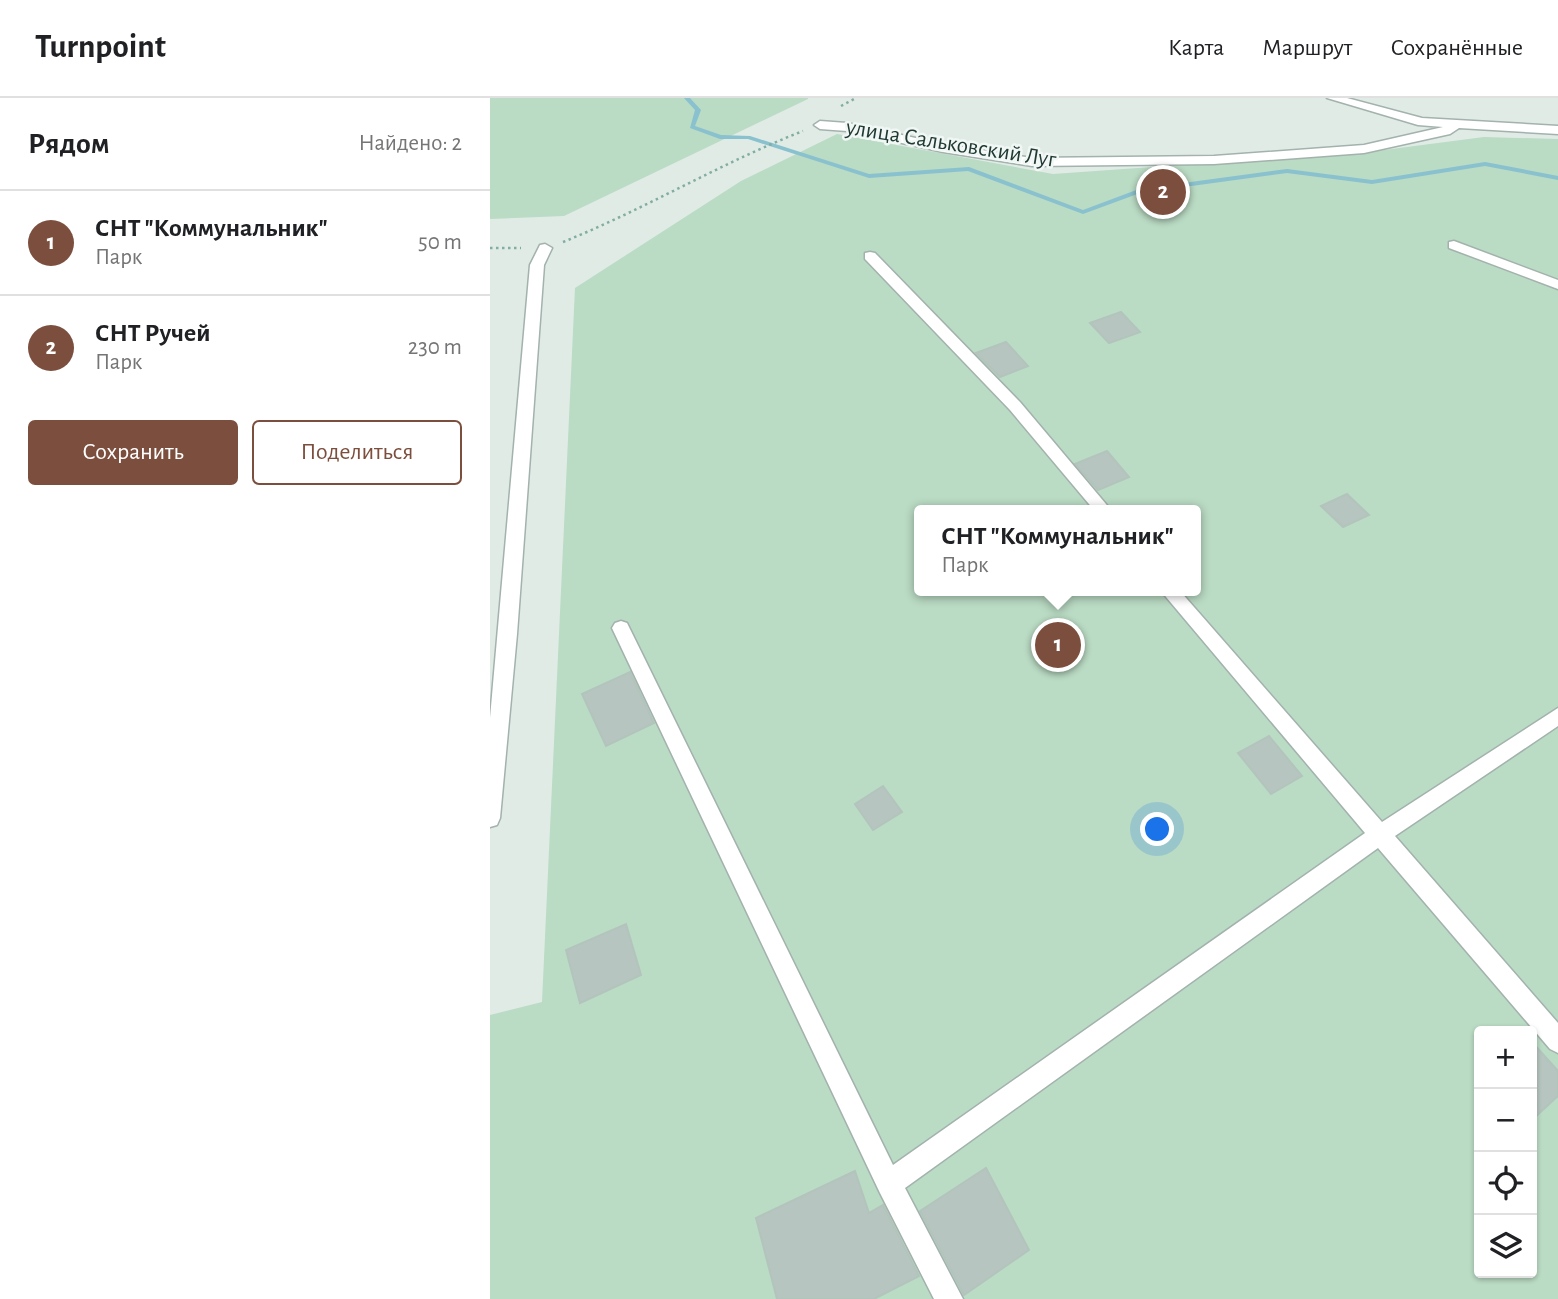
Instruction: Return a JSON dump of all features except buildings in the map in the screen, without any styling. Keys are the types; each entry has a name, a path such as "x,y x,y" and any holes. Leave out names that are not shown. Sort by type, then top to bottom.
{"street":[{"path":"1332,98 1422,122 1558,130"},
{"name":"улица Сальковский Луг","path":"820,125 847,127 943,148 1032,162 1214,160 1364,149 1445,131 1455,125"}],"lane":[{"path":"1454,245 1558,285"},
{"path":"490,818 508,634 537,265 545,248"},
{"path":"870,256 1015,406 1099,505"},
{"path":"1174,596 1378,836 1558,1041"},
{"path":"621,628 889,1184 949,1299"},
{"path":"889,1184 1378,836 1558,716"}],"path":[{"path":"490,247 545,248 600,228 727,163 820,125 832,110 856,98"}],"green space":[{"path":"490,98 808,99 564,216 490,219"},
{"path":"837,134 1053,174 1376,151 1484,137 1558,139 1558,1299 490,1299 490,1015 542,1002 575,288 741,181"}],"waterway":[{"path":"687,98 698,110 692,127 720,137 748,137 869,176 969,169 1083,212 1139,191 1287,171 1372,182 1485,164 1558,178"}],"place":[{"name":"СНТ Ручей","path":"1163,192"},
{"name":"СНТ \"Коммунальник\"","path":"1058,645"}]}
